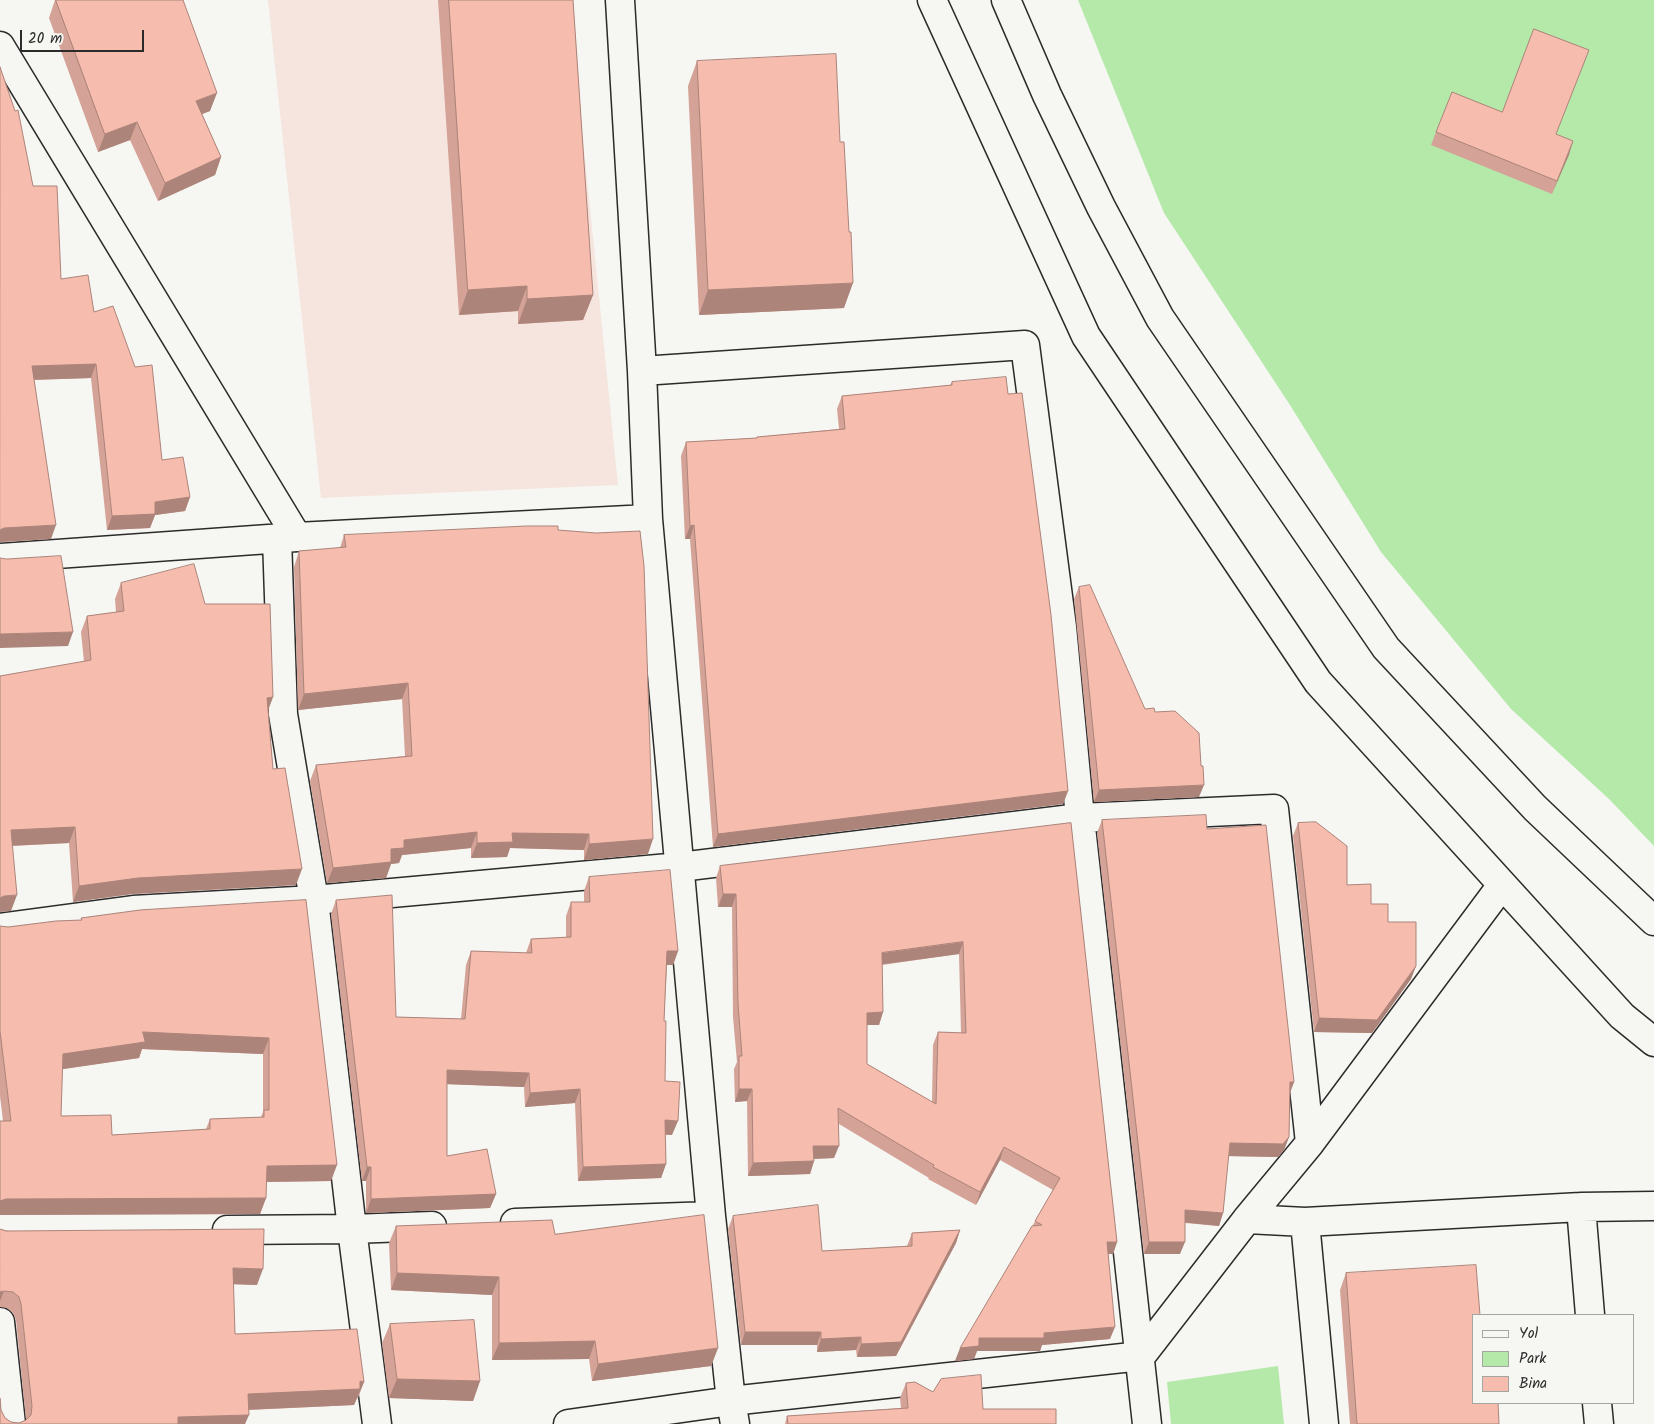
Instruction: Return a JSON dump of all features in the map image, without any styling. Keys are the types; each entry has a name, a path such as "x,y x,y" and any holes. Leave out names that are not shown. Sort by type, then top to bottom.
{"street":[{"path":"620,0 642,371 648,519 711,1216 733,1413"},
{"path":"932,0 1086,336 1318,682 1622,1016 1654,1042"},
{"path":"1006,0 1047,95 1101,207 1160,318 1386,648 1535,808 1654,921"},
{"path":"0,46 287,538 283,714 314,900 352,1229 377,1424"},
{"path":"642,371 1025,345 1062,627 1080,818 1148,1424"},
{"path":"0,558 287,538 648,519"},
{"path":"0,928 133,910 314,900 680,867 1080,818 1274,809 1310,1143"},
{"path":"568,1424 733,1413 1141,1356 1247,1219 1310,1143 1502,885"},
{"path":"1247,1219 1305,1222 1581,1207 1654,1206"},
{"path":"1581,1207 1590,1314"},
{"path":"491,1224 711,1216"},
{"path":"1305,1222 1324,1424"},
{"path":"205,1230 352,1229 452,1225"},
{"path":"0,1322 11,1424"},
{"path":"1597,1404 1599,1424"}],"shaded area":[{"path":"268,0 569,0 618,485 321,498"}],"green space":[{"path":"1078,0 1654,0 1654,846 1609,799 1511,709 1381,552 1290,405 1164,213"},
{"path":"1278,1366 1284,1424 1171,1424 1167,1382"}],"building":[{"path":"56,0 183,0 217,93 196,101 221,157 165,183 137,122 105,134"},
{"path":"449,0 573,0 593,295 527,299 527,286 468,290"},
{"path":"1534,29 1589,50 1556,134 1573,141 1557,181 1436,132 1452,92 1502,112"},
{"path":"836,54 840,142 844,142 853,283 708,290 697,61"},
{"path":"0,67 15,111 18,110 33,186 57,186 61,279 88,275 94,312 113,306 135,367 152,365 162,460 183,457 190,497 155,502 155,514 112,516 96,364 32,366 56,525 4,528 0,530"},
{"path":"1006,377 1008,394 1022,393 1051,615 1068,791 718,834 694,525 690,526 686,442 757,438 845,429 842,396 952,385 952,382"},
{"path":"558,526 558,530 596,533 640,531 644,566 653,839 589,844 589,834 512,833 513,842 477,843 477,832 404,840 404,848 391,849 391,862 333,868 316,765 412,756 408,683 304,694 299,551 346,547 344,535"},
{"path":"61,556 73,632 0,634 0,558"},
{"path":"194,564 205,604 270,604 273,697 267,698 273,769 285,768 302,869 138,878 79,886 75,827 11,830 17,895 0,898 0,676 91,660 87,616 124,611 121,583"},
{"path":"1090,585 1145,709 1154,708 1155,712 1175,711 1199,733 1204,785 1099,790 1079,587"},
{"path":"1206,815 1207,829 1266,825 1294,1082 1290,1082 1289,1137 1283,1144 1230,1143 1223,1213 1185,1210 1185,1242 1149,1242 1102,820"},
{"path":"1316,822 1347,846 1347,885 1371,884 1371,904 1388,904 1388,922 1416,922 1416,966 1377,1020 1319,1018 1298,823"},
{"path":"1071,823 1117,1242 1107,1242 1115,1327 1044,1333 1044,1338 979,1338 979,1346 960,1348 1032,1226 1042,1225 1035,1221 1060,1178 1004,1147 980,1192 933,1167 934,1165 838,1108 839,1146 813,1146 814,1161 753,1163 752,1089 739,1089 739,1056 742,1056 738,1004 736,894 723,894 720,866","holes":["963,942 966,1033 938,1032 936,1104 867,1064 867,1013 883,1012 882,953"]},
{"path":"670,870 678,951 667,951 664,1021 666,1021 665,1081 680,1082 678,1121 665,1120 666,1164 583,1167 580,1089 530,1093 529,1073 447,1070 447,1156 487,1149 496,1194 371,1199 371,1167 367,1167 336,900 392,895 396,1017 465,1019 471,951 532,953 531,939 571,937 571,902 590,902 589,877"},
{"path":"306,900 337,1165 267,1166 266,1198 6,1199 0,1201 0,1121 11,1121 0,1031 0,926 8,927 82,920 81,918 140,910","holes":["143,1032 269,1038 269,1110 264,1110 264,1117 210,1119 210,1129 112,1135 111,1115 61,1116 63,1054 145,1042"]},
{"path":"818,1205 822,1251 912,1246 912,1233 960,1230 901,1342 861,1344 861,1337 821,1339 821,1332 745,1332 733,1216"},
{"path":"704,1215 718,1348 598,1364 595,1341 499,1343 499,1277 397,1273 396,1226 552,1220 555,1234"},
{"path":"0,1229 6,1231 264,1229 263,1269 233,1268 235,1334 357,1329 364,1382 360,1381 360,1389 248,1394 249,1415 178,1417 178,1424 0,1424 0,1398 1,1410 5,1418 11,1422 19,1423 26,1420 31,1415 32,1406 21,1304 19,1297 13,1292 0,1292"},
{"path":"1476,1265 1480,1314 1472,1314 1472,1404 1498,1404 1499,1424 1357,1424 1346,1273"},
{"path":"474,1320 480,1381 397,1379 390,1324"},
{"path":"981,1375 983,1409 1056,1409 1056,1424 788,1424 787,1416 908,1408 906,1383 915,1382 933,1392 941,1379"}]}
